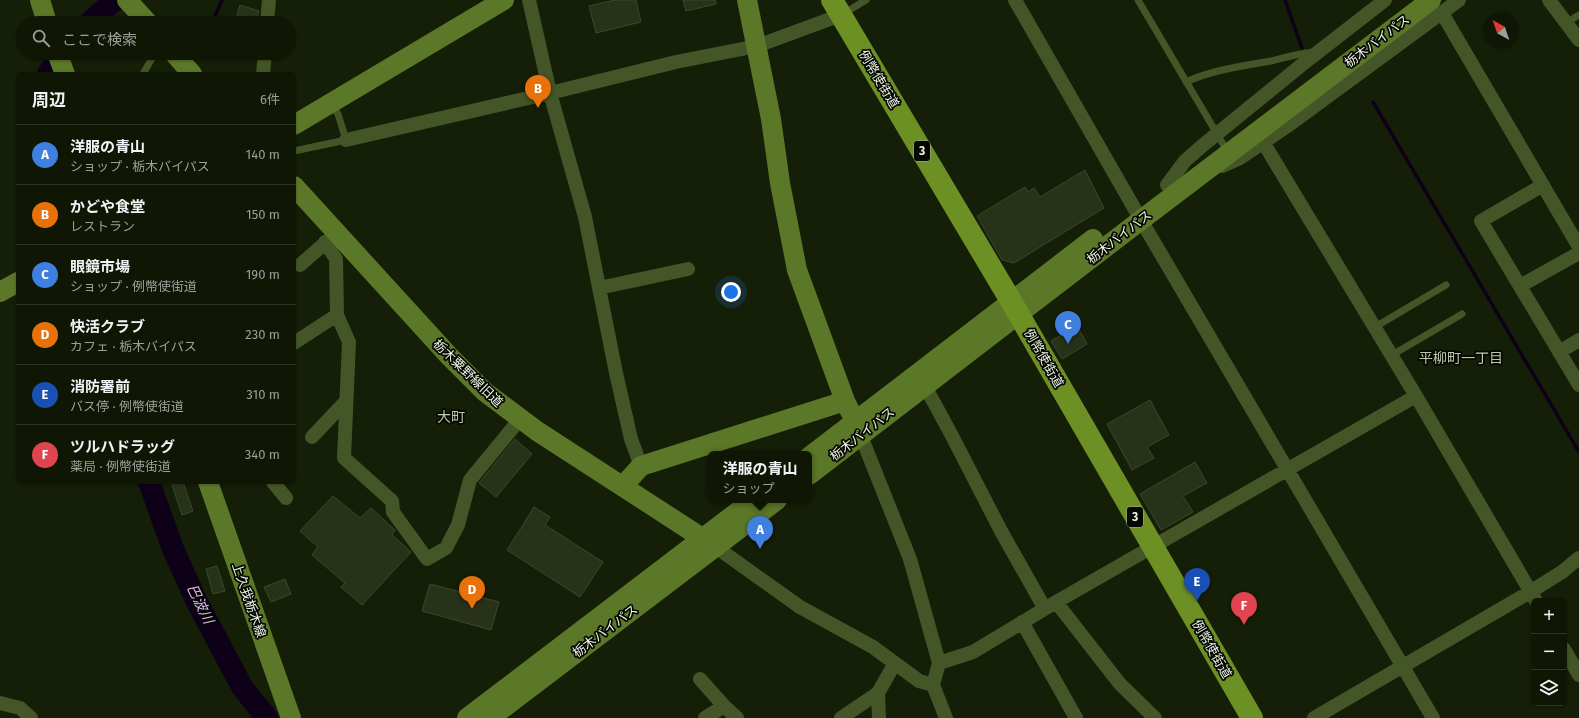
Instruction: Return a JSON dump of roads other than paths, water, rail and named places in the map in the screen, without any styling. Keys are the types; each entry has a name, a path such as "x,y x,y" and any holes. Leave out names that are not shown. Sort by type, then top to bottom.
{"main road":[{"path":"40,0 45,16"},
{"path":"296,124 504,0"},
{"path":"747,0 771,119 780,183 797,270 845,401 858,429"},
{"name":"栃木バイパス","path":"1138,214 1167,185 1219,139 1411,0"},
{"path":"130,4 141,16"},
{"name":"栃木バイパス","path":"812,473 858,429 1138,214 1261,137 1436,6"},
{"name":"例幣使街道","path":"837,7 1015,308 1252,718"},
{"path":"59,60 63,72"},
{"name":"栃木粟野線旧道","path":"296,189 331,237 485,392 520,419 710,543"},
{"path":"0,292 16,283"},
{"name":"栃木バイパス","path":"812,455 858,429 925,386 1015,308"},
{"path":"623,486 641,466 845,401"},
{"name":"上久我栃木線","path":"209,484 291,718"},
{"name":"栃木バイパス","path":"490,718 710,543 750,503"},
{"name":"栃木バイパス","path":"467,718 710,543 772,503"}],"street":[{"path":"268,16 269,0"},
{"path":"529,0 550,93 586,217 616,372 631,439 641,466"},
{"path":"1015,0 1287,470 1433,718"},
{"path":"1219,139 1317,52 1385,0"},
{"path":"1459,0 1436,6 1314,105 1261,137 1392,355 1533,596"},
{"path":"1549,0 1579,40"},
{"path":"1436,6 1579,246"},
{"path":"346,140 676,62 757,46 837,7"},
{"path":"263,72 264,60"},
{"path":"1543,185 1481,221 1579,385"},
{"path":"300,265 331,237 336,260 337,315 349,342 344,458 392,501 393,512 427,559 446,548 458,525 470,480 520,419"},
{"path":"1520,286 1579,253"},
{"path":"599,288 688,269"},
{"path":"296,342 337,315"},
{"path":"1559,352 1579,340"},
{"path":"925,386 1001,530 1051,605 1120,684 1155,718"},
{"path":"939,662 973,652 1051,605 1416,396"},
{"path":"312,437 346,401"},
{"path":"858,429 910,559 939,662 933,685 946,718"},
{"path":"275,484 286,498"},
{"path":"710,543 800,606 873,647 919,681 933,685"},
{"path":"1314,718 1403,666 1533,596 1579,558"},
{"path":"1022,622 1076,718"},
{"path":"1567,654 1579,675"},
{"path":"841,718 878,694 894,663"},
{"path":"700,679 737,718"},
{"path":"878,694 880,718"},
{"path":"0,702 20,708 31,718"},
{"path":"705,718 724,706"}],"lane":[{"path":"837,7 866,0"},
{"path":"1138,0 1219,139"},
{"path":"1566,24 1579,15"},
{"path":"1186,82 1211,72 1285,58 1303,53 1317,52"},
{"path":"143,72 151,60"},
{"path":"296,151 346,140 338,114 331,104"},
{"path":"1375,327 1446,285"},
{"path":"1392,355 1462,314"}],"waterway":[{"name":"巴波川","path":"97,16 115,0"},
{"path":"215,16 222,0"},
{"path":"1285,0 1302,48"},
{"name":"巴波川","path":"49,72 57,60"},
{"path":"192,64 194,60"},
{"path":"1373,102 1579,452"},
{"name":"巴波川","path":"150,484 173,549 196,600 242,687 267,718"}],"place":[{"name":"かどや食堂","path":"538,108"},
{"name":"眼鏡市場","path":"1068,344"},
{"name":"洋服の青山","path":"760,549"},
{"name":"消防署前","path":"1197,601"},
{"name":"快活クラブ","path":"472,609"},
{"name":"ツルハドラッグ","path":"1244,625"}],"district":[{"name":"平柳町一丁目","path":"1461,358"},
{"name":"大町","path":"451,417"}]}
